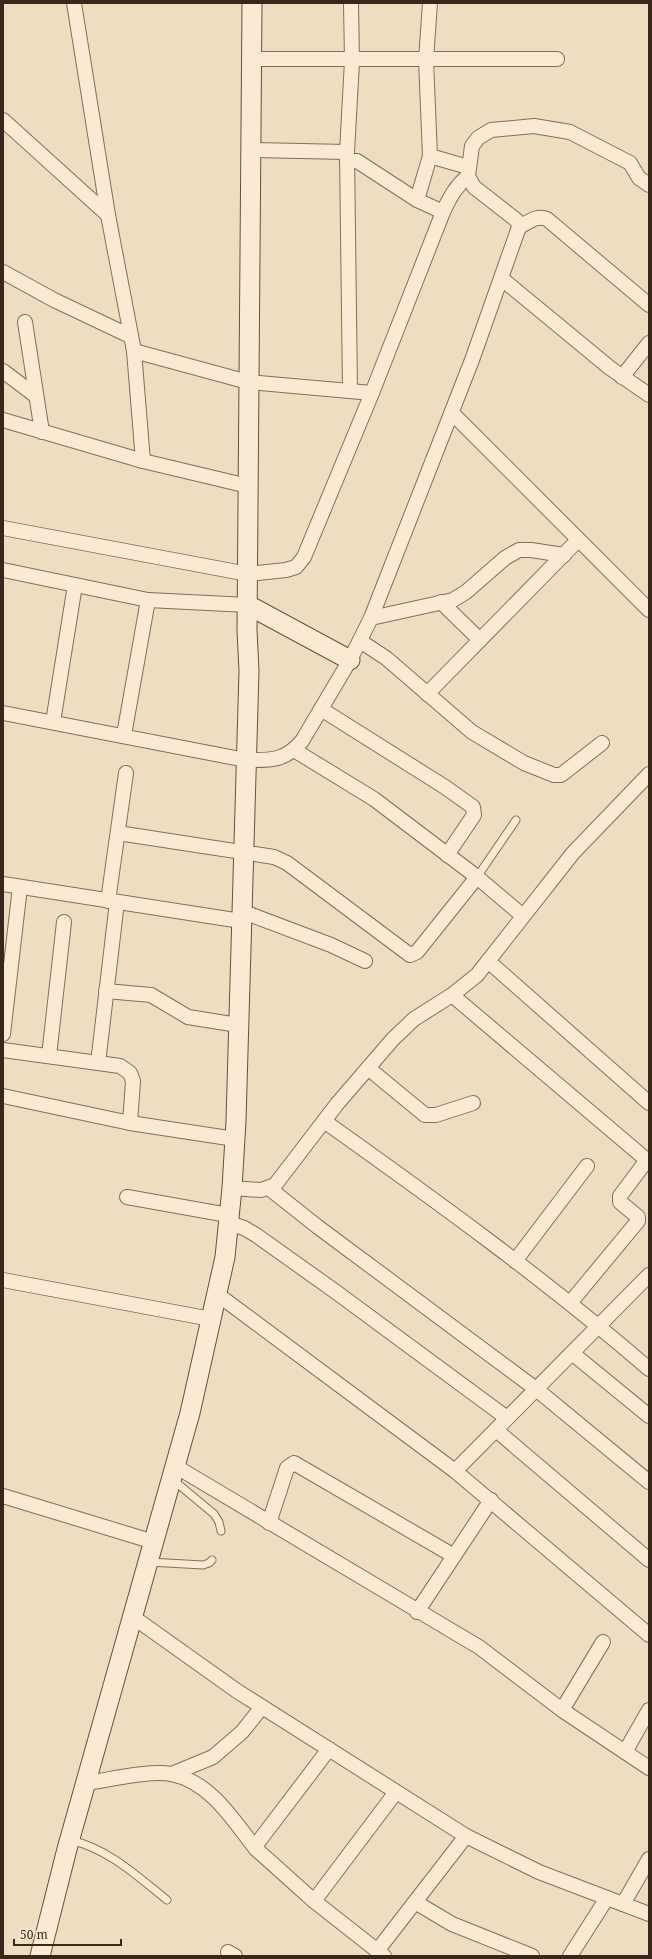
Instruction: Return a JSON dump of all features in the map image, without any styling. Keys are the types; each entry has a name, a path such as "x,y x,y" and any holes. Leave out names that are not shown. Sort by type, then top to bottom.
{"main road":[{"path":"43,1955 70,1840 190,1414 225,1257 235,1138 248,671 248,382 252,3"},
{"path":"248,605 346,667"}],"street":[{"path":"74,3 108,215 134,351 143,461"},
{"path":"350,391 347,156 352,60 351,3"},
{"path":"417,200 430,156 426,60 430,3"},
{"path":"252,59 557,59"},
{"path":"3,119 108,215"},
{"path":"3,528 248,574 286,570 296,567 304,558 372,393 443,212 451,195 468,172 472,146 478,138 491,130 534,126 570,132 630,163 639,178 649,185"},
{"path":"251,150 347,156 417,200 443,212"},
{"path":"3,713 124,735 246,760 276,760 294,750 302,741 346,667 371,618 452,413 502,279 519,227 516,219 474,187 468,172 430,156"},
{"path":"519,227 535,218 541,217 547,219 649,305"},
{"path":"3,272 54,300 130,336"},
{"path":"502,279 622,377 649,395"},
{"path":"25,322 42,432"},
{"path":"622,377 649,343"},
{"path":"134,351 248,382 372,393"},
{"path":"3,371 36,396"},
{"path":"452,413 649,610"},
{"path":"3,420 143,461 248,486"},
{"path":"427,694 578,540"},
{"path":"371,618 453,600 466,592 512,553 519,550 531,550 564,555"},
{"path":"3,570 148,600 248,605"},
{"path":"53,722 75,585"},
{"path":"124,735 148,600"},
{"path":"441,602 480,640"},
{"path":"360,641 386,658 459,722 486,742 524,763 554,775 566,772 602,744"},
{"path":"321,709 445,787 473,807 474,815 447,855"},
{"path":"294,750 374,799 477,877 523,916"},
{"path":"98,1063 106,991 118,833 126,774"},
{"path":"232,1188 261,1190 270,1189 275,1185 324,1121 368,1068 408,1024 452,996 477,975 573,853 649,774"},
{"path":"118,833 243,851 274,857 287,863 410,955 417,952 477,877"},
{"path":"3,884 113,901 241,916 331,945 365,961"},
{"path":"3,1034 20,887"},
{"path":"49,1056 64,922"},
{"path":"488,961 649,1102"},
{"path":"106,991 147,994 188,1017 238,1025"},
{"path":"452,996 648,1161 620,1196 620,1202 638,1217 638,1222 570,1303"},
{"path":"3,1050 120,1066 130,1073 133,1081 130,1123"},
{"path":"368,1068 425,1115 436,1115 473,1103"},
{"path":"3,1096 130,1123 235,1138"},
{"path":"324,1121 444,1207 515,1261 599,1326 649,1369"},
{"path":"515,1261 587,1166"},
{"path":"270,1189 318,1227 536,1389 649,1482"},
{"path":"127,1196 228,1219 256,1235 507,1418"},
{"path":"455,1471 648,1277"},
{"path":"3,1280 211,1318"},
{"path":"217,1294 455,1471 649,1635"},
{"path":"572,1352 649,1416"},
{"path":"496,1430 649,1560"},
{"path":"269,1523 287,1468 294,1463 454,1556"},
{"path":"174,1472 269,1523 479,1648 562,1710 649,1768"},
{"path":"3,1496 154,1542"},
{"path":"417,1612 491,1500"},
{"path":"133,1617 185,1656 262,1707 466,1836 539,1872 649,1914"},
{"path":"562,1710 604,1642"},
{"path":"172,1774 213,1757 242,1732 262,1707"},
{"path":"625,1752 649,1710"},
{"path":"256,1849 256,1845 329,1748"},
{"path":"86,1783 158,1773 172,1774 191,1781 210,1793 226,1809 256,1849 314,1901 381,1954 415,1902 466,1836"},
{"path":"314,1901 396,1792"},
{"path":"623,1904 649,1859"},
{"path":"570,1956 606,1898"},
{"path":"415,1902 452,1924 532,1956"}],"lane":[{"path":"477,877 516,820"},
{"path":"174,1472 214,1514 219,1522 221,1531"},
{"path":"149,1562 203,1565 212,1560"},
{"path":"70,1840 84,1843 107,1854 167,1900"}]}
